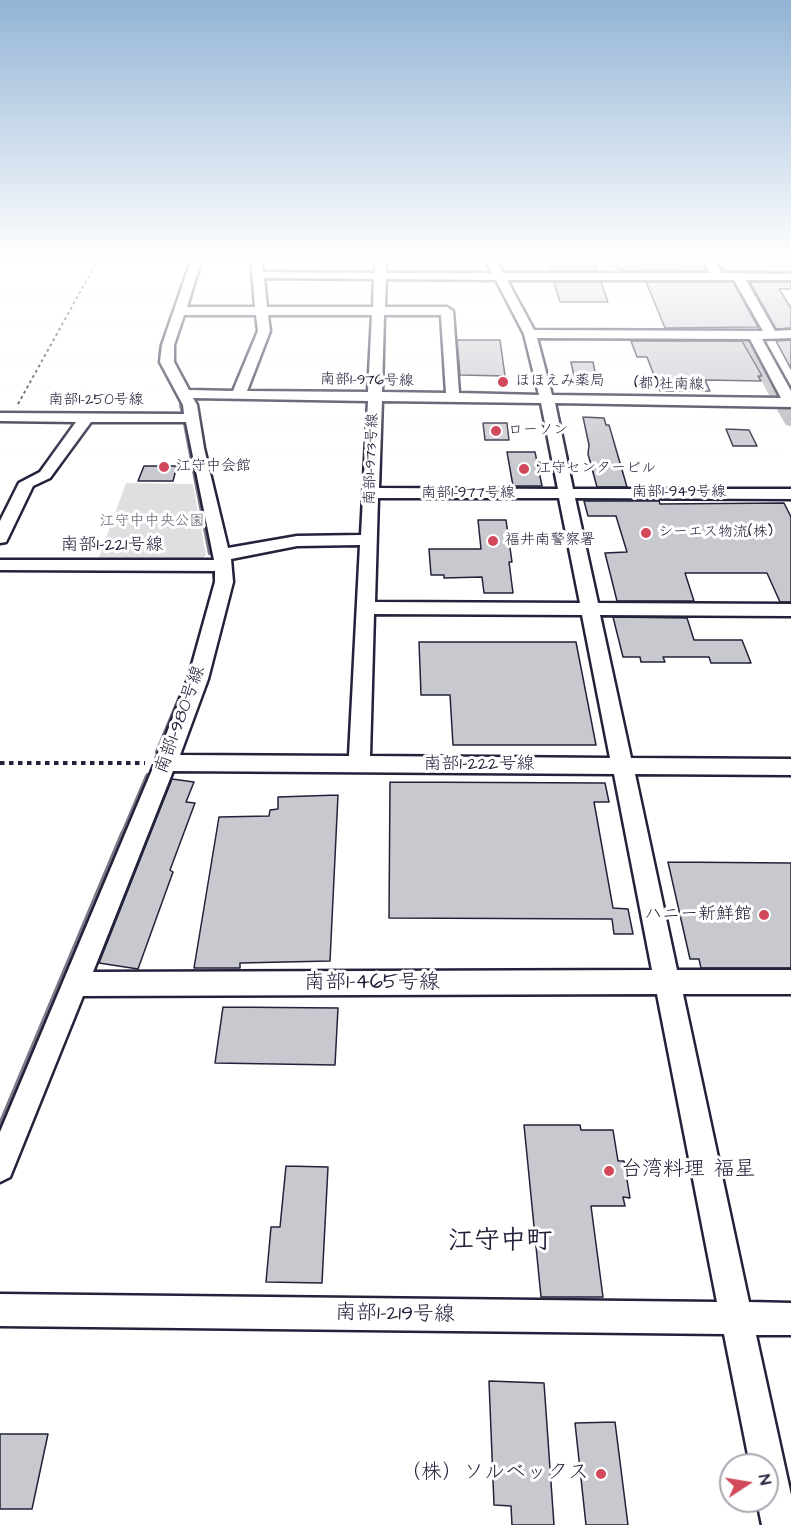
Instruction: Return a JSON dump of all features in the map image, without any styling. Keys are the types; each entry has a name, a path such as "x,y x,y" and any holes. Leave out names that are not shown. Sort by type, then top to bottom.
{"street":[{"name":"南部1-980号線","path":"0,1167 166,763 198,679 224,582 222,560 186,394 167,362 168,345 173,329"},
{"path":"238,396 264,329"},
{"name":"南部1-973号線","path":"358,764 377,329"},
{"path":"448,329 453,399"},
{"path":"528,329 547,400 764,1453"},
{"path":"768,329 771,334"},
{"path":"530,334 791,334"},
{"path":"754,335 791,403"},
{"name":"南部1-976号線","path":"186,394 547,400"},
{"name":"(都)社南線","path":"547,400 791,403"},
{"name":"南部1-250号線","path":"5,417 191,418"},
{"path":"0,538 27,483 45,475 87,417"},
{"name":"南部1-977号線","path":"370,493 566,494"},
{"name":"南部1-949号線","path":"566,494 791,494"},
{"name":"南部1-221号線","path":"0,565 222,560 297,541 368,540"},
{"path":"365,608 791,610"},
{"name":"南部1-222号線","path":"166,763 791,767"},
{"name":"南部1-465号線","path":"75,984 791,982"},
{"name":"南部1-219号線","path":"0,1310 791,1319"}],"path":[{"path":"5,417 57,329"},
{"path":"0,763 166,763"}],"green space":[{"name":"江守中中央公園","path":"126,483 193,484 206,555 200,561 98,560"}],"building":[{"path":"457,340 500,340 505,376 460,375"},
{"path":"791,340 791,369 776,341"},
{"path":"631,341 742,341 762,376 758,376 761,381 705,380 710,391 660,391 647,357 637,357"},
{"path":"571,362 593,362 597,381 575,381"},
{"path":"583,417 604,418 606,425 609,425 627,487 597,487 588,454 589,445"},
{"path":"483,423 507,423 509,440 485,440"},
{"path":"726,429 749,430 757,446 733,446"},
{"name":"江守センタービル","path":"507,452 535,452 542,486 513,486"},
{"path":"144,466 177,466 173,481 138,481"},
{"path":"584,501 659,501 660,504 784,503 791,517 791,602 780,602 767,573 685,573 694,601 617,601 605,553 627,552 616,516 588,516"},
{"path":"478,520 506,520 512,562 509,562 513,593 484,593 482,577 444,578 444,575 431,575 429,549 481,549"},
{"path":"613,617 687,618 694,640 742,640 751,663 711,663 709,657 663,657 665,662 641,662 640,657 623,657"},
{"path":"419,642 576,642 596,745 453,745 450,695 421,695"},
{"path":"172,779 194,782 186,802 195,803 170,870 173,872 138,969 99,963"},
{"path":"390,782 605,783 609,802 594,802 613,908 628,909 633,934 614,934 612,919 389,918"},
{"path":"338,795 330,961 240,963 240,968 194,968 219,817 269,816 270,810 278,809 278,797"},
{"path":"668,862 791,863 791,968 701,968 699,959 690,959"},
{"path":"223,1007 338,1008 335,1065 215,1063"},
{"path":"524,1125 580,1125 581,1130 613,1130 618,1161 624,1161 630,1198 623,1197 625,1206 591,1206 603,1297 541,1297"},
{"path":"286,1166 328,1167 322,1283 266,1282 271,1227 280,1227"},
{"path":"489,1381 544,1383 554,1525 512,1525 511,1506 494,1505"},
{"name":"（株）ソルベックス","path":"615,1422 628,1525 586,1525 575,1423"},
{"path":"0,1434 48,1434 32,1509 0,1509"}],"waterway":[{"path":"164,368 160,359 161,347 167,329"},
{"path":"746,340 776,395"},
{"path":"179,395 182,407"},
{"path":"181,406 183,412"},
{"path":"784,410 791,422"},
{"path":"185,423 210,553"},
{"path":"214,572 216,585"},
{"path":"158,752 183,692"},
{"path":"123,835 148,776"},
{"path":"0,1129 124,834"}],"place":[{"name":"ほほえみ薬局","path":"503,382"},
{"name":"ローソン","path":"496,431"},
{"name":"江守中会館","path":"164,467"},
{"name":"江守センタービル","path":"524,469"},
{"name":"シーエス物流(株)","path":"646,533"},
{"name":"福井南警察署","path":"493,541"},
{"name":"ハニー新鮮館","path":"764,915"},
{"name":"台湾料理 福星","path":"609,1171"},
{"name":"（株）ソルベックス","path":"601,1474"}],"district":[{"name":"江守中町","path":"500,1243"}]}
